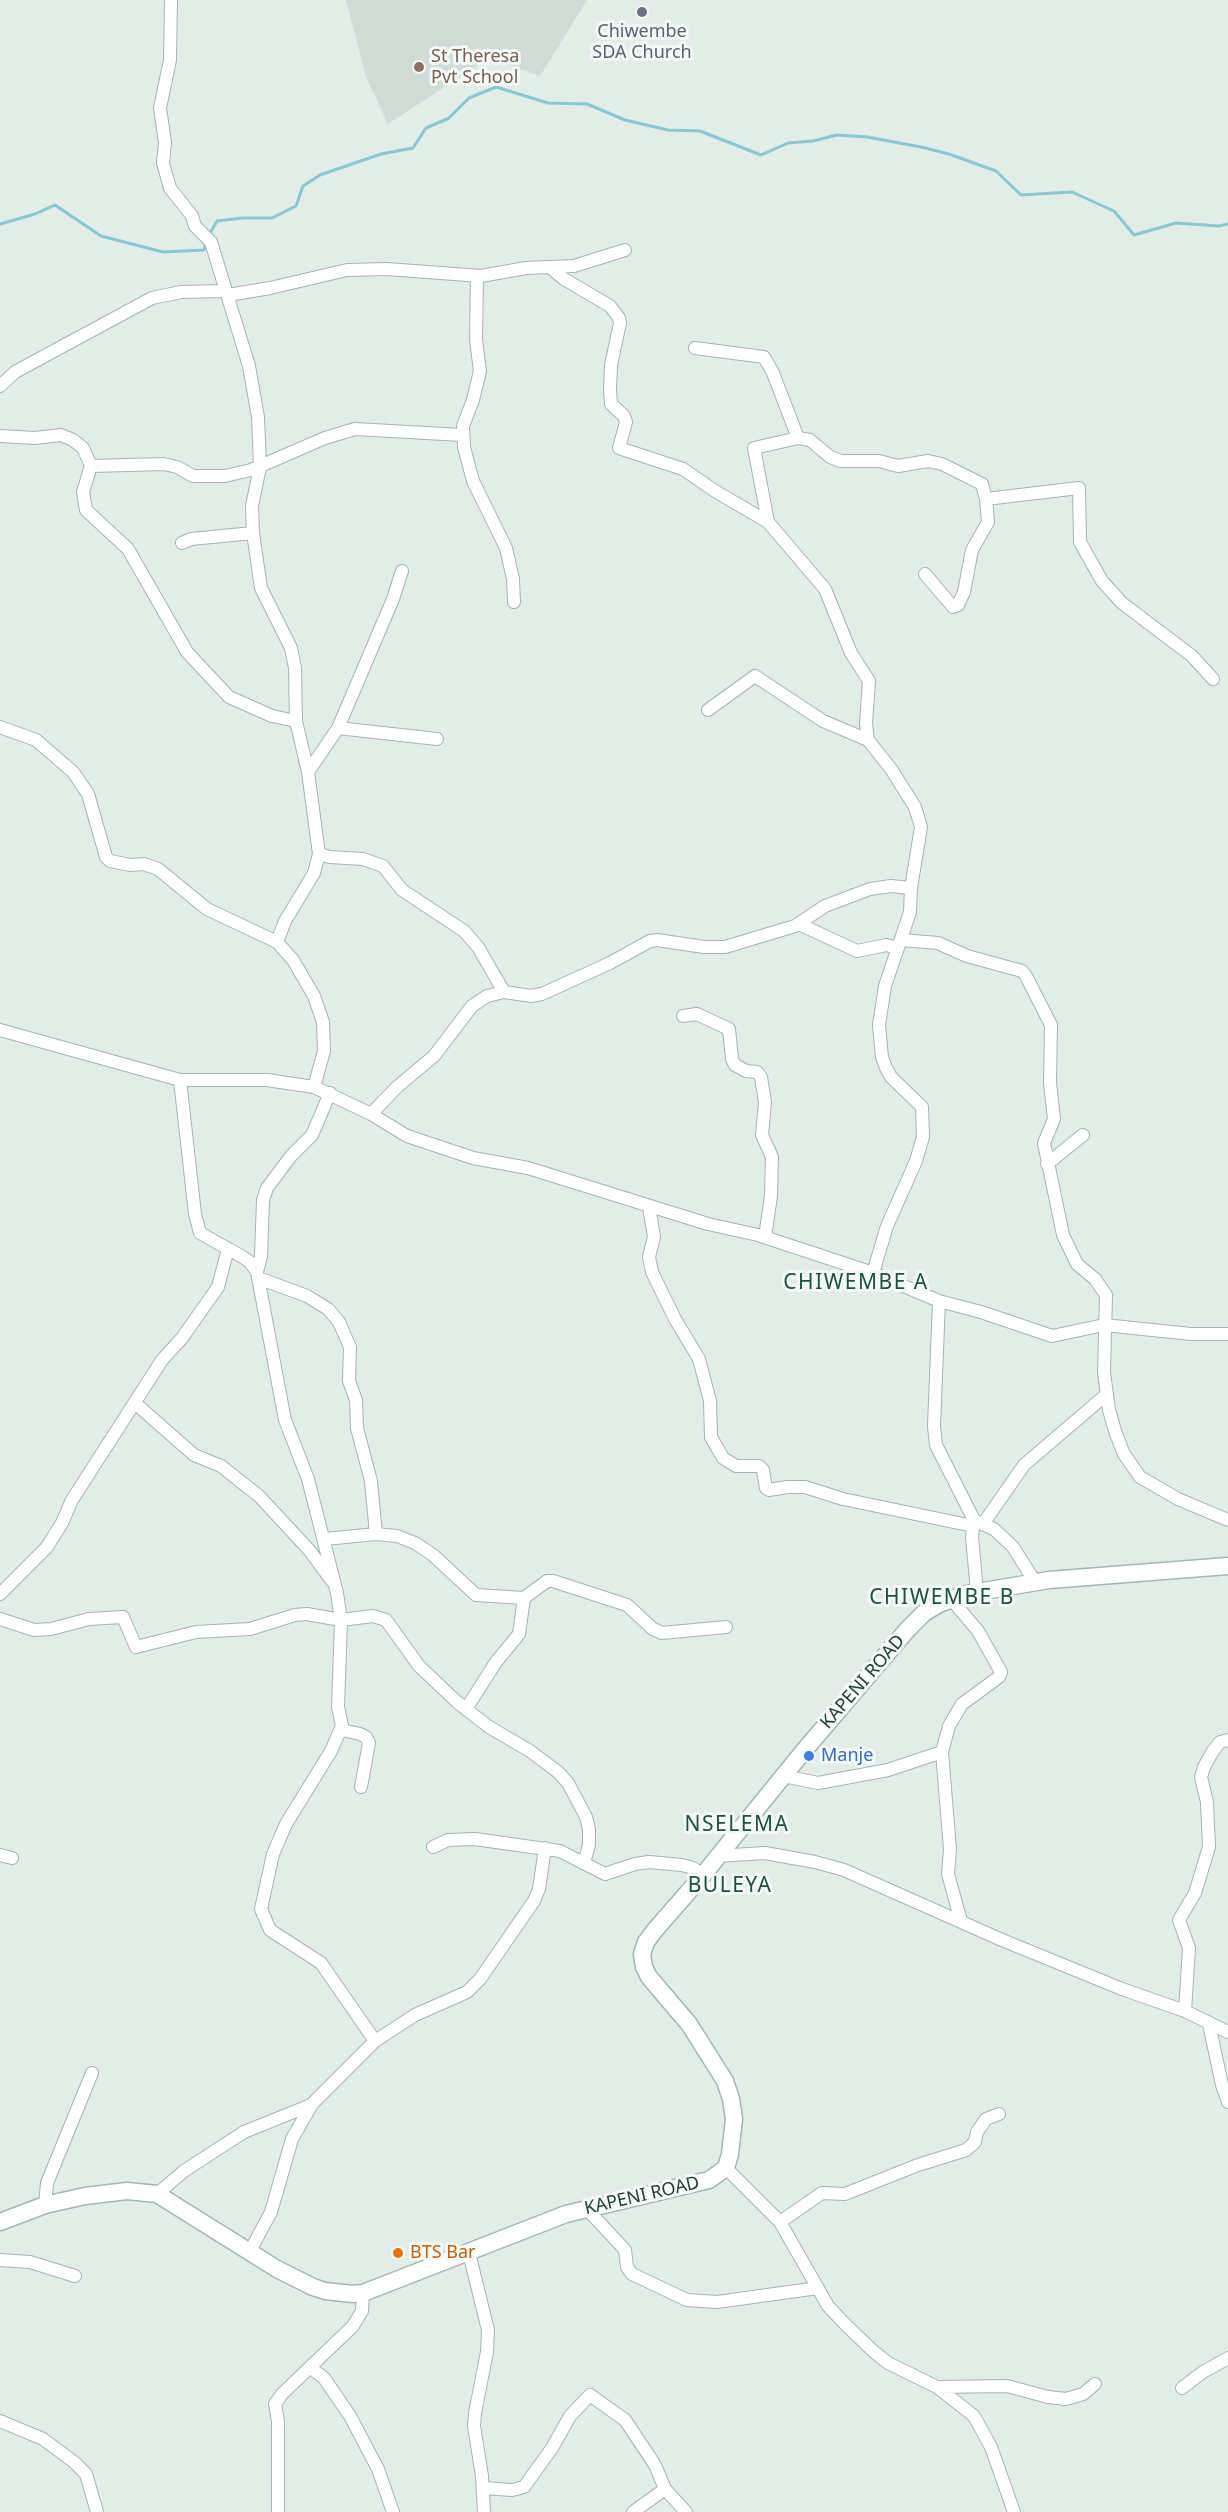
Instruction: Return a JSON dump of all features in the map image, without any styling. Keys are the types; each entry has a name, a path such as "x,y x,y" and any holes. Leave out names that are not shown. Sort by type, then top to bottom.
{"main road":[{"name":"KAPENI ROAD","path":"0,2222 45,2205 110,2192 158,2194 277,2269 318,2290 363,2293 566,2214 709,2180 726,2168 730,2154 734,2119 731,2099 725,2082 689,2024 649,1977 642,1961 646,1942 783,1776 924,1613 951,1599 1035,1582 1228,1566"}],"street":[{"path":"171,0 170,60 160,108 165,144 163,163 168,185 192,216 195,226 211,242 254,387 260,467 252,506 253,533 261,588 291,648 295,668 296,721 308,772 319,854 314,873 285,921 277,942"},
{"path":"0,386 15,372 152,298 181,292 226,293 270,288 356,269 477,276 526,268 552,269 579,265 625,250"},
{"path":"552,269 564,279 610,306 619,318 620,323 611,365 610,390 611,404 624,416 626,422 619,448 683,469 768,522 823,586 850,653 869,681 866,723 868,740"},
{"path":"477,276 476,340 480,371 462,435 470,473 506,548 513,579 514,602"},
{"path":"695,348 764,357 773,373 798,438"},
{"path":"92,466 164,464 177,467 196,477 225,476 260,467 318,441 355,429 462,435"},
{"path":"0,436 35,438 63,435 83,448 92,466 83,492 86,510 125,545 187,652 229,698 272,716 296,721"},
{"path":"768,522 754,448 798,438 810,440 826,456 837,460 879,461 898,466 928,461 942,464 982,484 988,522 972,550 964,592 958,605 953,607 925,574"},
{"path":"986,499 1079,488 1080,542 1102,581 1122,603 1192,656 1213,679"},
{"path":"182,543 191,538 253,533"},
{"path":"308,772 338,728 396,591 402,571"},
{"path":"708,710 755,676 823,721 868,740 896,777 915,807 920,820 910,912 885,986 879,1025 882,1057 891,1077 922,1107 923,1137 916,1161 887,1226 873,1273"},
{"path":"0,727 36,740 73,772 88,794 106,856 110,861 130,865 144,864 158,868 207,909 277,942 300,971 320,1008 324,1051 314,1087"},
{"path":"338,728 437,739"},
{"path":"319,854 363,859 383,866 402,890 464,931 478,947 504,992"},
{"path":"371,1114 398,1087 435,1056 472,1006 487,996 504,992 531,996 542,994 610,963 650,941 717,948 799,924 825,906 870,889 891,885 911,888"},
{"path":"799,924 858,951 886,945 938,943 968,956 1022,971 1026,976 1051,1025 1050,1083 1054,1119 1044,1143 1047,1164 1066,1243 1077,1264 1095,1279 1106,1295 1104,1372 1109,1410 1124,1454 1140,1477 1178,1499 1228,1520"},
{"path":"683,1016 697,1014 729,1029 732,1059 735,1065 746,1071 757,1072 761,1077 765,1102 762,1135 772,1157 771,1196 765,1237"},
{"path":"0,1030 180,1080 267,1080 314,1087 371,1114 407,1136 473,1158 528,1168 649,1207 765,1237 873,1273 939,1301 981,1312 1052,1336 1104,1325 1191,1334 1228,1334"},
{"path":"180,1080 198,1229 202,1235 250,1262 258,1275 307,1296 328,1309 339,1322 350,1347 349,1381 356,1400 357,1428 373,1496 376,1534"},
{"path":"330,1093 312,1135 291,1156 267,1188 263,1200 258,1275 285,1420 308,1479 337,1593 341,1620 338,1687 342,1730 286,1824 273,1854 261,1909 270,1930 321,1963 375,2041"},
{"path":"1047,1164 1083,1135"},
{"path":"649,1207 654,1237 649,1257 652,1272 675,1319 699,1359 710,1401 711,1437 723,1458 736,1466 759,1466 763,1470 766,1488 769,1490 805,1487 843,1499 977,1523 994,1529 1012,1547 1035,1582"},
{"path":"0,1594 47,1547 72,1500 162,1360 182,1338 218,1287 228,1250"},
{"path":"939,1301 934,1426 936,1445 977,1523 977,1592"},
{"path":"977,1523 1024,1465 1107,1394"},
{"path":"135,1402 194,1455 221,1466 259,1497 310,1551 334,1584 337,1593"},
{"path":"325,1539 376,1534 397,1536 415,1543 433,1555 476,1595 524,1598"},
{"path":"466,1709 496,1662 519,1634 524,1598 543,1582 553,1581 627,1605 653,1629 662,1633 726,1627"},
{"path":"951,1599 978,1631 1001,1672 999,1677 962,1704 949,1726 942,1752 950,1849 948,1874 961,1921"},
{"path":"0,1619 34,1630 51,1629 88,1618 123,1617 136,1647 196,1632 250,1629 295,1615 307,1614 341,1620 373,1616 386,1620 419,1666 466,1709 489,1727 530,1751 558,1772 568,1783 586,1817 589,1829 589,1845 584,1863"},
{"path":"342,1730 360,1734 366,1737 369,1743 362,1787"},
{"path":"1185,2011 1189,1948 1179,1920 1195,1893 1209,1847 1207,1802 1201,1777 1213,1751 1220,1742 1228,1740"},
{"path":"783,1776 818,1783 888,1770 942,1752"},
{"path":"433,1846 459,1839 545,1848 568,1854 605,1874 635,1864 650,1862 682,1865 693,1868 703,1875"},
{"path":"250,2251 271,2212 291,2139 312,2104 375,2041 415,2015 467,1992 480,1979 534,1901 539,1889 545,1848"},
{"path":"716,1856 765,1853 844,1870 1122,1989 1185,2011 1228,2032"},
{"path":"1209,2024 1222,2085 1228,2102"},
{"path":"45,2205 47,2183 92,2073"},
{"path":"158,2194 184,2171 244,2132 312,2104"},
{"path":"780,2222 822,2193 845,2194 918,2165 966,2150 975,2142 977,2132 986,2119 999,2114"},
{"path":"726,2168 780,2222 828,2306 873,2352 888,2363 937,2387 966,2407 979,2422 991,2447 1014,2512"},
{"path":"586,2208 625,2250 627,2267 632,2274 687,2300 717,2302 818,2288"},
{"path":"470,2253 488,2330 487,2352 474,2420 484,2512"},
{"path":"0,2260 30,2262 75,2276"},
{"path":"278,2512 278,2421 275,2404 282,2394 311,2368 359,2317 363,2306 363,2293"},
{"path":"1182,2388 1203,2372 1228,2358"},
{"path":"311,2368 324,2378 350,2416 378,2469 393,2512"},
{"path":"937,2387 1007,2386 1048,2397 1066,2399 1083,2394 1095,2384"},
{"path":"483,2488 512,2490 524,2487 552,2448 570,2416 590,2395 625,2420 655,2465 665,2488 686,2512"},
{"path":"0,2421 43,2439 74,2462 86,2474 97,2512"},
{"path":"633,2512 665,2488"}],"shaded area":[{"name":"St Theresa Pvt School","path":"346,0 587,0 540,76 489,58 388,124 366,77"}],"waterway":[{"path":"209,235 217,221 272,218 296,206 303,186 320,175 381,154 413,148 426,128 449,118 469,98 496,87 548,103 587,104 625,120 668,130 700,131 761,155 788,143 813,141 837,135 867,137 921,147 949,154 996,171 1021,195 1072,192 1114,211 1134,235 1176,223 1219,226 1228,224"},
{"path":"0,224 35,214 55,205 101,236 163,252 204,250 206,241"}],"place":[{"name":"Chiwembe SDA Church","path":"642,12"},
{"name":"St Theresa Pvt School","path":"419,67"},
{"name":"Manje","path":"809,1756"},
{"name":"BTS Bar","path":"398,2253"}],"district":[{"name":"CHIWEMBE A","path":"856,1283"},
{"name":"CHIWEMBE B","path":"942,1598"},
{"name":"NSELEMA","path":"737,1825"},
{"name":"BULEYA","path":"730,1886"}]}
